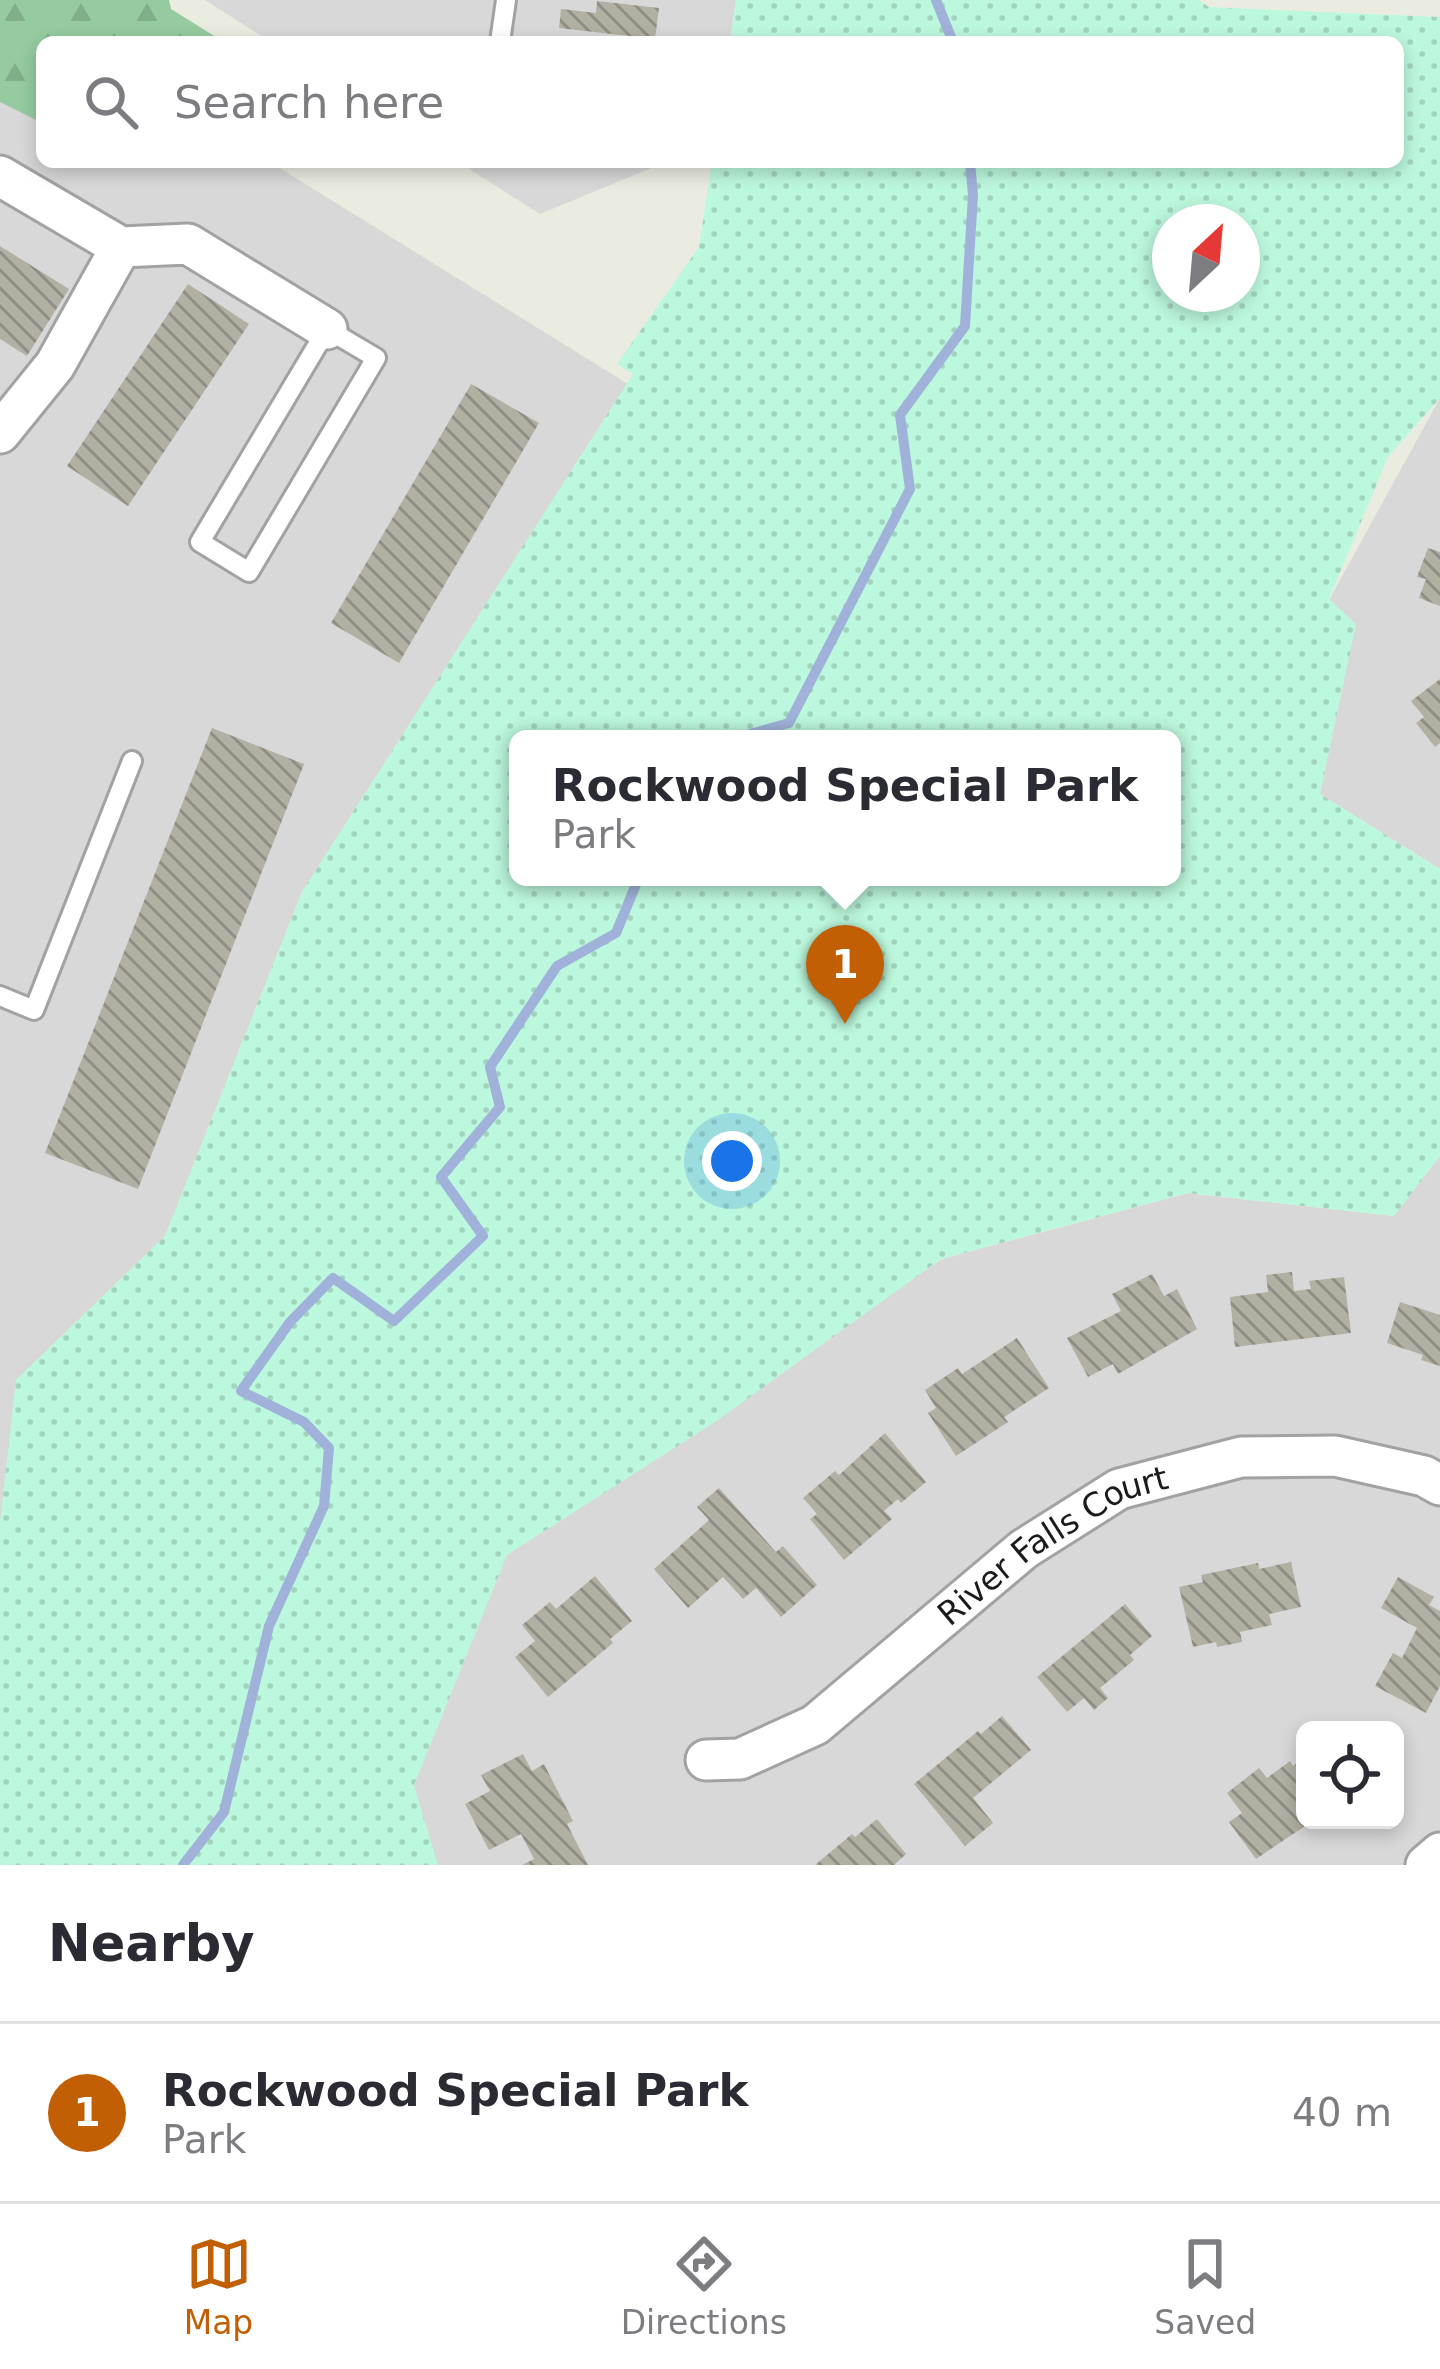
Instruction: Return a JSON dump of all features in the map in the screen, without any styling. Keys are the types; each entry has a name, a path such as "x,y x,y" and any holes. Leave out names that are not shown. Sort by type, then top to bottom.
{"street":[{"path":"0,176 121,248 188,244 327,329"},
{"path":"0,433 55,365 121,248"},
{"name":"River Falls Court","path":"706,1760 740,1759 815,1725 1024,1549 1120,1489 1240,1457 1335,1456 1424,1476 1440,1485"},
{"path":"1426,1865 1440,1852"}],"lane":[{"path":"501,36 506,0"},
{"path":"327,329 376,358 249,572 200,542 327,329"},
{"path":"0,996 34,1010 132,760"}],"shaded area":[{"path":"0,0 9,0 37,36 36,168 280,168 628,384 302,892 165,1236 0,1523"},
{"path":"205,0 736,0 731,36 262,36"},
{"path":"467,168 651,168 540,214"},
{"path":"1440,398 1440,869 1320,794 1329,600"},
{"path":"1440,1156 1440,1865 437,1865 413,1785 507,1554 942,1259 1188,1193 1393,1216"}],"green space":[{"path":"0,0 169,0 171,9 214,36 36,36 36,120 0,102"},
{"path":"736,0 1199,0 1209,7 1440,17 1440,398 1388,457 1329,599 1356,624 1320,794 1440,869 1440,1156 1394,1216 1188,1193 941,1259 715,1422 507,1555 414,1785 438,1865 0,1865 0,1523 16,1380 165,1236 302,892 633,374 617,364 699,247 711,168 1404,168 1404,36 731,36"}],"building":[{"path":"597,1 659,8 655,36 559,28 561,9 596,13"},
{"path":"0,246 69,289 27,356 0,339"},
{"path":"188,284 249,324 128,506 67,466"},
{"path":"471,384 539,423 399,663 331,623"},
{"path":"1428,548 1440,552 1440,606 1419,598 1426,579 1417,577"},
{"path":"1440,679 1440,743 1435,747 1416,723 1424,717 1411,701"},
{"path":"212,728 304,764 138,1189 45,1153"},
{"path":"1292,1272 1294,1291 1311,1289 1309,1281 1344,1277 1351,1333 1235,1347 1230,1297 1268,1292 1266,1275"},
{"path":"1152,1274 1164,1296 1177,1289 1197,1329 1118,1374 1113,1364 1088,1377 1067,1338 1121,1311 1112,1294"},
{"path":"1400,1302 1440,1315 1440,1366 1387,1343"},
{"path":"1017,1338 1049,1388 956,1456 928,1413 936,1408 925,1390 958,1368 962,1374"},
{"path":"885,1433 926,1482 884,1511 892,1519 844,1560 810,1519 817,1514 803,1498 835,1471 839,1475"},
{"path":"719,1488 776,1552 783,1546 817,1585 781,1617 756,1588 743,1599 723,1577 688,1608 654,1569 709,1520 697,1507"},
{"path":"1291,1562 1301,1607 1269,1614 1272,1625 1240,1632 1242,1642 1193,1647 1179,1587 1203,1582 1201,1575 1258,1563 1259,1569"},
{"path":"595,1576 632,1621 548,1697 515,1657 535,1641 522,1625 550,1602 556,1609"},
{"path":"1398,1577 1434,1597 1429,1605 1440,1611 1440,1686 1426,1713 1375,1686 1393,1653 1402,1658 1417,1628 1381,1608"},
{"path":"1125,1604 1152,1636 1130,1655 1134,1660 1100,1688 1108,1698 1094,1710 1084,1698 1067,1712 1037,1677"},
{"path":"1002,1716 1031,1750 973,1798 993,1823 965,1846 914,1784"},
{"path":"523,1754 532,1771 544,1764 573,1821 567,1824 588,1865 522,1865 534,1859 521,1834 489,1850 465,1804 490,1791 481,1775"},
{"path":"1290,1761 1296,1764 1296,1829 1301,1829 1256,1859 1229,1822 1242,1813 1227,1793 1259,1768 1267,1778"},
{"path":"877,1819 906,1854 894,1865 815,1865 852,1834 855,1837"}],"waterway":[{"path":"936,0 951,36"},
{"path":"764,730 789,723 910,489 900,415 965,326 971,168"},
{"path":"183,1865 224,1812 269,1626 324,1506 329,1448 304,1422 241,1391 290,1322 333,1278 394,1321 483,1236 441,1177 500,1107 490,1067 557,966 616,933 635,886"}],"place":[{"name":"Rockwood Special Park","path":"845,1024"}]}
